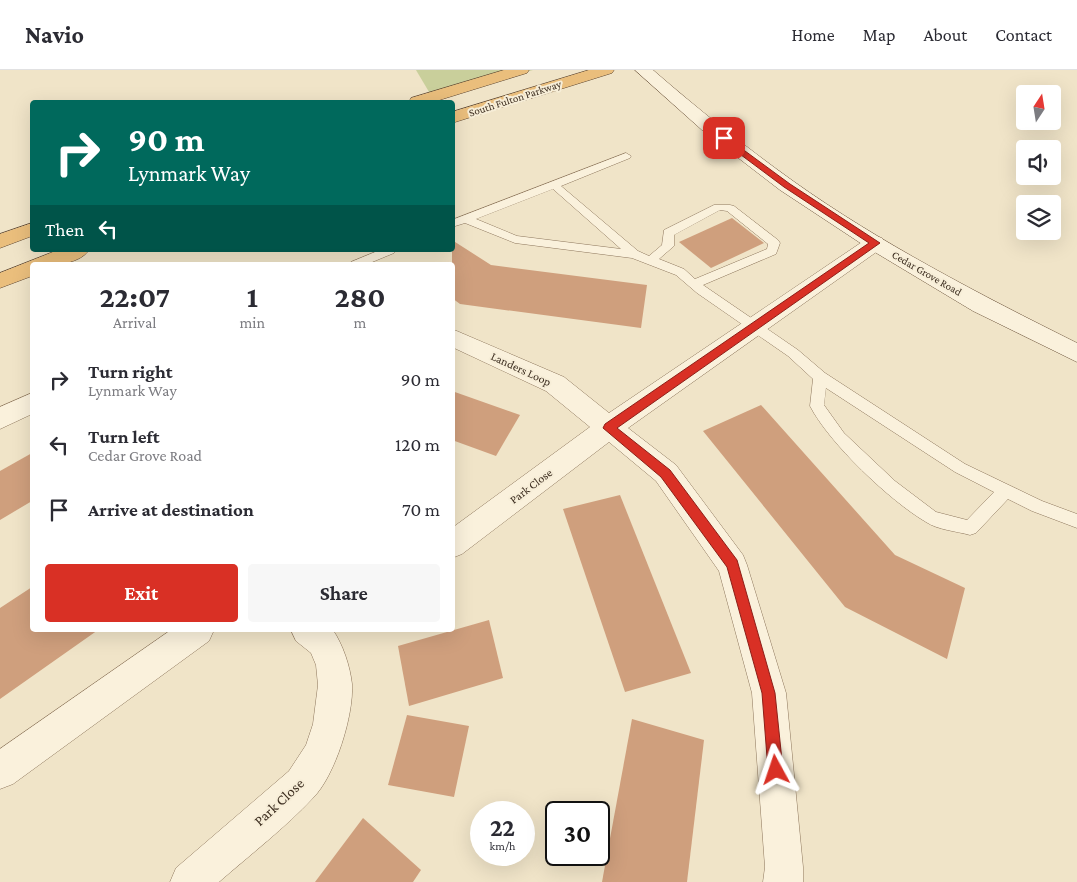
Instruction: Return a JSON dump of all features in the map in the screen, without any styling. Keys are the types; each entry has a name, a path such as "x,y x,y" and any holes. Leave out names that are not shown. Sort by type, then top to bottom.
{"highway":[{"name":"South Fulton Parkway","path":"424,100 521,70"},
{"name":"South Fulton Parkway","path":"455,117 606,70"},
{"path":"0,241 30,230"},
{"path":"48,262 73,252"},
{"path":"0,281 30,269"}],"street":[{"name":"Cedar Grove Road","path":"644,70 708,126 787,186 875,243 981,305 1077,353"},
{"name":"Park Close","path":"455,543 609,428 875,243"},
{"name":"Landers Loop","path":"455,338 555,384 666,473 732,564 768,693 784,867 783,882"},
{"path":"0,419 30,404"},
{"path":"0,771 195,632"},
{"name":"Park Close","path":"190,882 302,784 320,754 330,724 335,685 332,664 323,634"}],"lane":[{"path":"455,223 626,156"},
{"path":"554,185 634,254"},
{"path":"651,260 668,246 668,233 718,206 730,208 774,243 772,251 694,284"},
{"path":"466,219 515,239 634,254 680,272 694,284 793,353 820,376 960,468 1037,506 1077,521"},
{"path":"362,262 385,252"},
{"path":"820,376 817,406 840,437 890,486 932,518 970,528 986,509 1006,491"}],"green space":[{"path":"416,70 533,70 432,97"}],"building":[{"path":"732,218 764,243 711,268 679,242"},
{"path":"455,242 491,265 647,285 641,328 460,304 455,300 455,262 452,262"},
{"path":"455,392 520,415 496,456 455,441"},
{"path":"761,405 895,555 965,588 947,659 845,607 703,431"},
{"path":"30,454 30,502 0,520 0,471"},
{"path":"620,495 691,673 625,692 563,509"},
{"path":"30,588 30,632 95,632 0,699 0,608"},
{"path":"489,620 503,678 409,706 398,646 447,632 455,632 455,630"},
{"path":"407,715 469,726 454,797 388,785"},
{"path":"632,719 704,740 687,882 602,882 605,866 610,866 610,839"},
{"path":"363,818 421,870 413,882 315,882"}],"route":[{"path":"724,138 787,186 875,243 609,428 666,473 732,564 768,693 776,770"}]}
